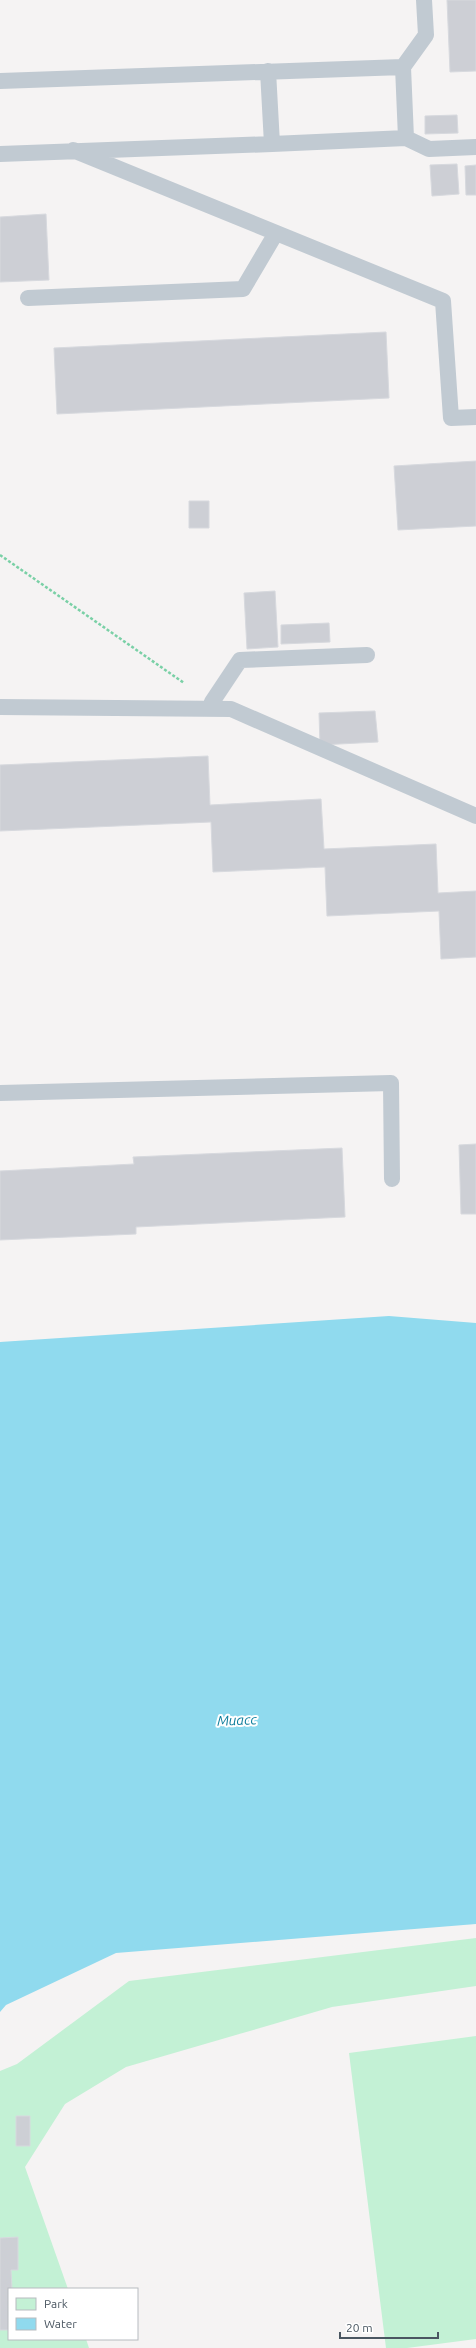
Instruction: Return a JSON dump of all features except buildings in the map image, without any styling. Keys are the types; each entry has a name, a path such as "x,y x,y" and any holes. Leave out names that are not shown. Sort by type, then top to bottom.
{"lane":[{"path":"406,138 402,66 426,35 424,0"},
{"path":"0,81 402,66"},
{"path":"268,71 272,144"},
{"path":"0,154 406,138 429,149 476,147"},
{"path":"73,150 443,301 451,418 476,417"},
{"path":"28,298 242,289 276,233"},
{"path":"211,705 240,660 367,655"},
{"path":"0,707 211,705 231,709 476,816"},
{"path":"0,1093 391,1083 392,1179"}],"path":[{"path":"0,555 211,705"}],"green space":[{"path":"476,1938 476,1986 332,2007 126,2067 65,2104 25,2167 68,2288 8,2288 8,2340 86,2340 89,2348 0,2348 0,2071 17,2064 129,1981"},
{"path":"476,2036 476,2339 407,2348 386,2348 349,2053"}],"water":[{"name":"Миасс","path":"389,1316 476,1323 476,1924 116,1953 6,2005 0,2012 0,1342"}]}
